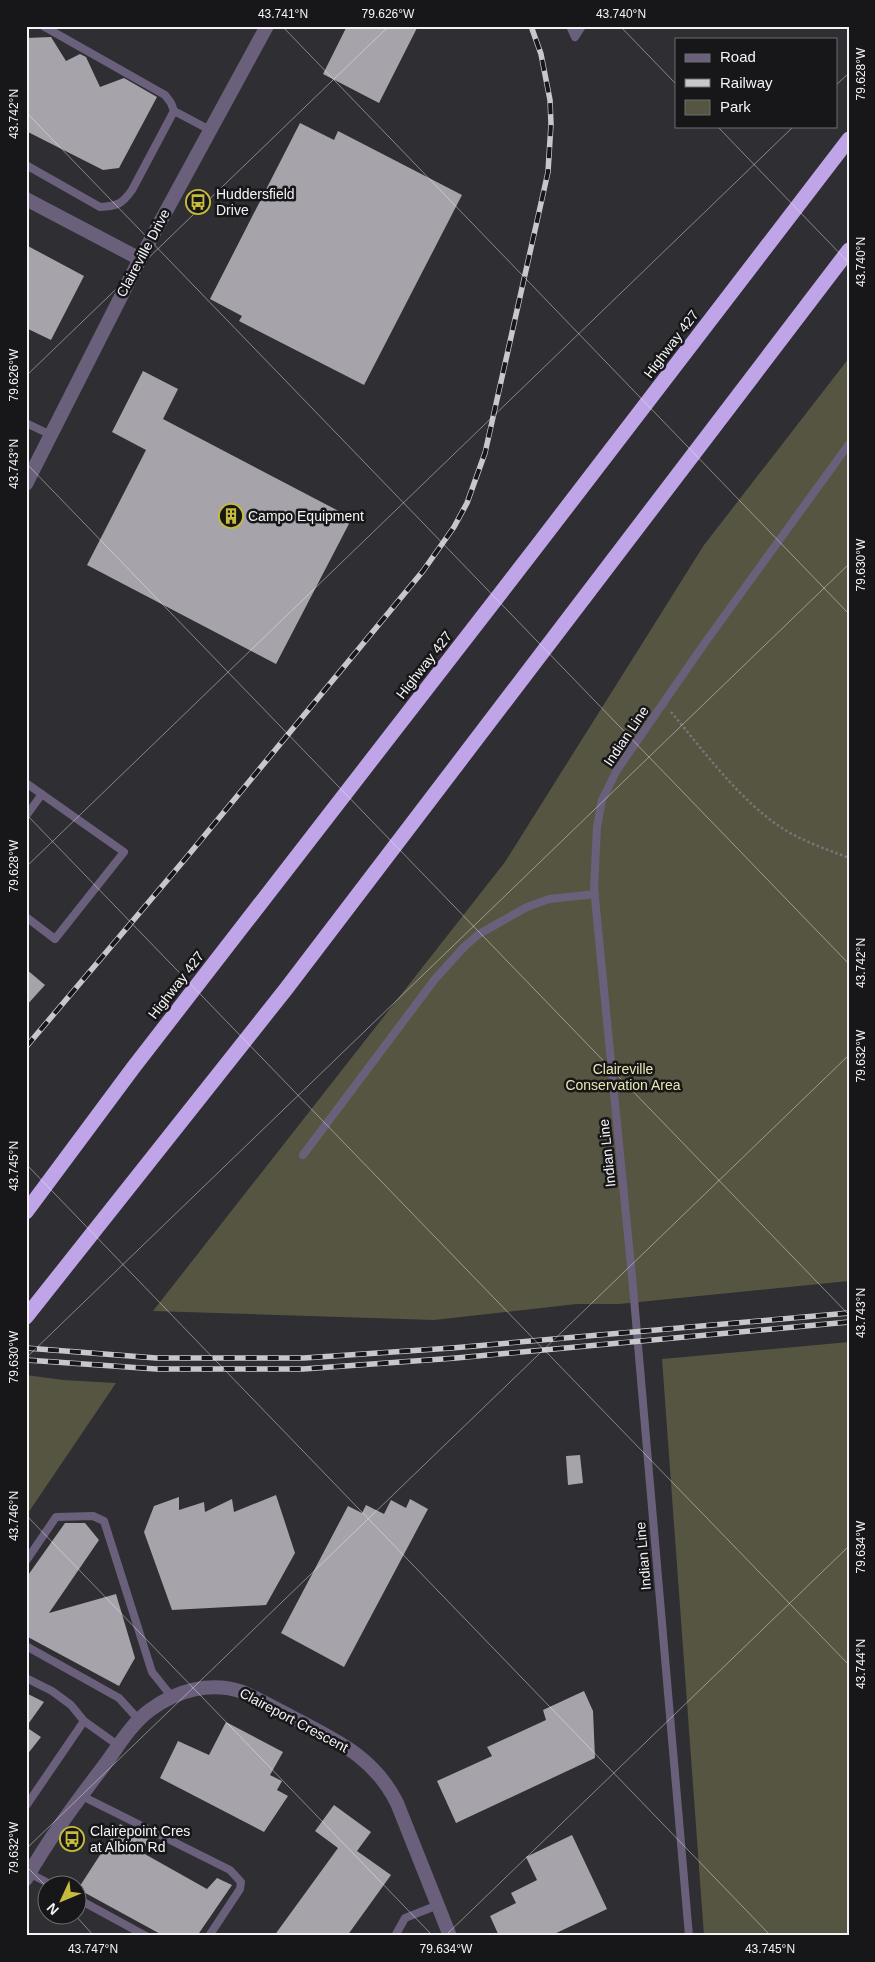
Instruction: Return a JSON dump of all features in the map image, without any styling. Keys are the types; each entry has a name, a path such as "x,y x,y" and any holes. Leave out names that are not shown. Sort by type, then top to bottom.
{"highway":[{"name":"Highway 427","path":"26,1212 145,1052 849,139"},
{"path":"26,1317 286,989 849,250"}],"street":[{"name":"Claireville Drive","path":"26,484 140,259 267,26"},
{"path":"26,199 140,259"},
{"name":"Claireport Crescent","path":"28,1876 49,1841 119,1746 148,1711 172,1697 198,1688 228,1687 243,1692 347,1746 389,1788 398,1803 450,1936"}],"lane":[{"path":"43,26 165,95 174,111 210,130"},
{"path":"570,26 575,37 582,26"},
{"path":"26,165 100,207 114,206 124,200 132,190 174,111"},
{"path":"26,423 51,435"},
{"name":"Indian Line","path":"690,1936 638,1369 633,1287 595,894 597,827 602,800 617,770 704,644 849,444"},
{"path":"26,783 124,852 55,939 26,917"},
{"path":"26,816 42,794"},
{"path":"303,1155 435,979 471,940 478,934 527,907 549,899 595,894"},
{"path":"26,1561 56,1517 93,1516 104,1521 152,1672 172,1697"},
{"path":"26,1646 119,1698 139,1720"},
{"path":"26,1678 52,1691 71,1705 84,1721 119,1746"},
{"path":"26,1806 84,1721"},
{"path":"82,1796 230,1870 237,1876 241,1882 240,1889 209,1936"},
{"path":"88,1904 146,1936"},
{"path":"395,1936 405,1918 438,1905"}],"path":[{"path":"664,703 732,784 758,809 782,828 849,858"}],"green space":[{"name":"Claireville Conservation Area","path":"849,358 849,1281 619,1304 577,1304 434,1320 153,1311 505,862 704,545"},
{"path":"849,1342 849,1936 704,1936 662,1359"},
{"path":"26,1375 63,1380 116,1383 26,1516"}],"building":[{"path":"347,26 418,26 379,103 323,74"},
{"path":"51,37 66,61 80,54 86,57 100,87 124,78 157,97 119,168 103,170 26,131 26,38"},
{"path":"300,123 334,140 338,131 462,195 364,385 239,321 242,316 210,299"},
{"path":"26,245 84,276 51,340 26,328"},
{"name":"Campo Equipment","path":"143,371 178,389 163,419 352,518 276,664 87,565 146,450 112,432"},
{"path":"26,969 45,985 26,1006"},
{"path":"580,1455 583,1483 568,1485 566,1456"},
{"path":"276,1495 295,1553 266,1605 172,1610 144,1532 154,1506 179,1497 179,1510 204,1502 205,1512 232,1499 234,1512"},
{"path":"410,1499 428,1509 344,1667 281,1633 348,1506 362,1513 366,1505 384,1514 391,1500 406,1508"},
{"path":"65,1523 85,1523 99,1540 49,1613 116,1594 135,1658 119,1686 26,1636 26,1578"},
{"path":"584,1691 593,1711 595,1758 456,1823 437,1781 492,1756 487,1747 546,1720 543,1710"},
{"path":"26,1693 44,1702 26,1727"},
{"path":"226,1722 283,1752 270,1775 282,1781 277,1790 288,1796 264,1832 160,1778 178,1741 209,1755"},
{"path":"26,1727 41,1737 26,1756"},
{"path":"334,1805 371,1832 357,1851 391,1875 347,1936 274,1936 338,1848 315,1831"},
{"path":"120,1824 148,1838 143,1853 207,1889 217,1878 232,1885 197,1936 164,1936 88,1894 88,1874"},
{"path":"572,1835 607,1909 550,1936 499,1936 490,1916 516,1903 511,1893 537,1880 526,1857"}],"railway":[{"path":"26,1047 186,858 423,571 454,527 467,503 485,453 548,172 551,124 550,100 541,54 531,26"},
{"path":"26,1348 156,1358 304,1358 452,1348 849,1313"},
{"path":"26,1360 156,1369 303,1369 456,1358 849,1322"}],"place":[{"name":"Huddersfield Drive","path":"198,202"},
{"name":"Campo Equipment","path":"231,516"},
{"name":"Clairepoint Cres at Albion Rd","path":"72,1839"}]}
